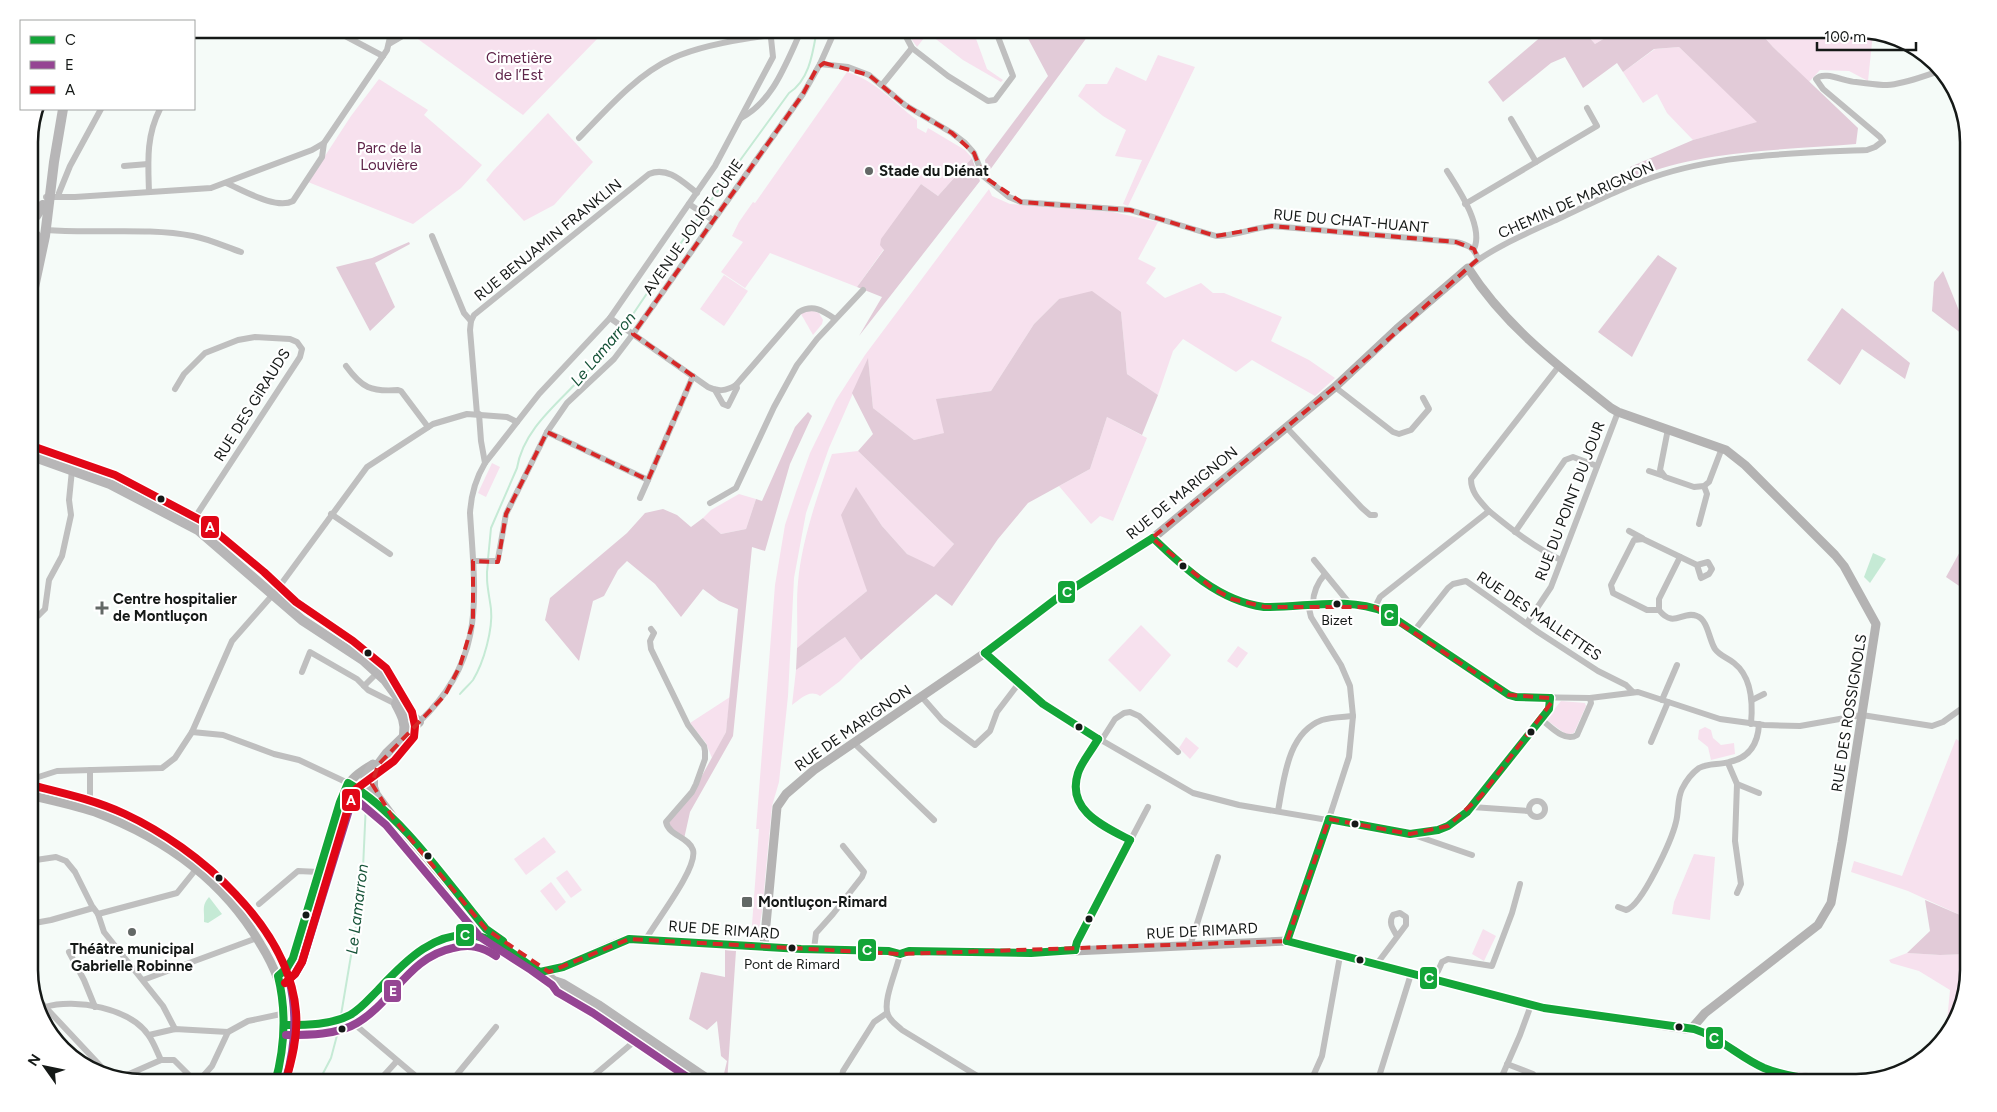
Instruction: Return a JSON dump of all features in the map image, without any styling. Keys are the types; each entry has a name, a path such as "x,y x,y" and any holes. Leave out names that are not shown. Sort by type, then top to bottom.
{"main road":[{"path":"38,222 49,196 63,110"},
{"path":"38,222 49,196"},
{"path":"38,458 110,484 194,527 302,620 348,649 385,680 410,714 419,722 387,753 369,776"},
{"path":"378,674 403,715 406,727 404,735"},
{"path":"387,753 375,763 369,776 365,793 393,818"},
{"path":"369,776 374,792 393,818 483,925 494,942 545,972"},
{"path":"483,925 554,981 598,1005 700,1074"}],"street":[{"path":"349,38 382,56"},
{"path":"226,183 277,204 288,204 293,201 322,157 324,143 382,56 390,38"},
{"path":"389,44 399,38"},
{"path":"579,138 622,93 671,58 686,52 748,38"},
{"path":"419,722 444,695 460,666 467,647 475,603 471,502 479,474 485,463 517,422 558,373 610,318 697,193 715,166 772,58 770,38"},
{"path":"741,118 752,112 765,98 787,65 798,38"},
{"name":"AVENUE JOLIOT CURIE","path":"473,560 494,562 498,559 506,514 547,432 567,403 614,359 710,218 803,94 820,64 832,38"},
{"path":"907,38 912,48 948,76 988,101 995,100 1013,76 998,38"},
{"path":"882,85 912,48"},
{"name":"RUE DU CHAT-HUANT","path":"820,64 858,70 882,85 905,105 965,143 974,153 984,176 1009,197 1022,202 1130,210 1216,236 1226,236 1272,226 1456,242 1474,249"},
{"name":"CHEMIN DE MARIGNON","path":"1478,259 1547,224 1624,189 1663,174 1722,161 1783,154 1875,148 1883,141 1880,137 1822,89 1817,83 1816,79 1818,76 1823,75 1849,82 1887,84 1901,83 1934,73"},
{"path":"1465,204 1597,126 1587,108"},
{"path":"49,196 70,166 100,110"},
{"path":"149,192 150,132 160,110"},
{"path":"1511,119 1536,162"},
{"path":"49,196 75,197 211,188 312,150 324,143"},
{"path":"124,166 148,164"},
{"name":"RUE BENJAMIN FRANKLIN","path":"485,463 478,414 471,321 474,315 649,174 656,171 665,172 675,176 697,193"},
{"path":"1447,171 1476,228 1477,237 1474,249 1478,259"},
{"path":"689,204 710,218"},
{"path":"38,231 152,232 194,236 241,252"},
{"path":"432,236 464,313 471,321"},
{"name":"RUE DE MARIGNON","path":"762,946 777,807 786,794 814,770 985,653 1056,599 1153,538 1335,387 1397,329 1478,259"},
{"name":"RUE DES ROSSIGNOLS","path":"1468,268 1494,305 1532,344 1618,412 1722,448 1744,465 1835,555 1844,566 1873,615 1876,624 1831,903 1825,915 1808,934 1695,1022 1692,1028"},
{"path":"710,503 736,488 774,407 797,365 817,339 864,290"},
{"path":"715,390 723,390 736,385 799,312 812,307 818,308 835,319"},
{"path":"610,318 715,390 724,404 728,406 737,388 736,385"},
{"name":"RUE DES GIRAUDS","path":"175,389 184,374 205,353 238,340 254,337 290,339 297,342 302,349 300,357 194,527"},
{"path":"346,366 354,376 370,388 378,391 401,391 428,427"},
{"path":"1559,366 1471,479 1471,487 1474,494 1489,511 1515,532 1550,555 1562,560"},
{"path":"640,498 693,376"},
{"path":"1335,387 1392,432 1399,434 1411,430 1429,410 1423,398"},
{"name":"RUE DU POINT DU JOUR","path":"1527,623 1551,587 1618,412"},
{"path":"38,777 57,771 162,768 175,758 192,732 232,640 276,590 367,466 428,427 467,414 507,417 517,422"},
{"path":"1287,428 1362,508 1370,515 1375,515"},
{"path":"1666,477 1660,470 1660,464 1668,429"},
{"path":"547,432 648,480"},
{"path":"1649,471 1694,487 1704,486 1709,482 1722,448"},
{"path":"1515,532 1565,460 1573,458 1597,466"},
{"path":"38,616 44,609 49,580 62,556 71,515 69,500 72,470"},
{"path":"1699,524 1707,494 1704,486"},
{"path":"1375,607 1380,597 1489,511"},
{"path":"331,514 390,554"},
{"path":"1629,531 1697,565"},
{"path":"1153,538 1212,588 1232,600 1248,605 1265,607 1350,604 1375,607 1516,698 1590,698 1633,692"},
{"path":"1643,539 1634,540 1611,585 1613,593 1647,610 1659,610 1672,619 1691,614 1701,617 1715,649 1734,663 1746,678 1752,700 1751,724"},
{"path":"1659,610 1660,599 1680,557"},
{"path":"1314,560 1350,604"},
{"path":"1286,941 1349,757 1353,716 1350,686 1341,666 1311,617 1310,604 1312,597 1325,574"},
{"name":"RUE DES MALLETTES","path":"1414,631 1448,588 1460,581 1472,584 1598,671 1630,688 1633,692 1644,693 1714,717 1751,724 1800,726 1862,715 1932,726 1943,722 1960,710"},
{"path":"646,939 655,922 680,886 693,855 691,846 670,830 666,822 692,792 705,759 705,751 688,725 651,649 650,641 654,633 651,629"},
{"path":"302,672 310,652 357,679 368,690 396,704"},
{"path":"985,653 1056,714 1193,792 1223,802 1410,834 1472,855"},
{"path":"1650,742 1677,665"},
{"path":"364,686 378,674"},
{"path":"921,696 942,720 975,745 990,731 997,712 1019,683"},
{"path":"1752,700 1764,694"},
{"path":"1410,834 1438,830 1460,818 1472,807 1549,709 1550,698"},
{"path":"1541,719 1566,737 1573,738 1577,736 1591,703 1590,698"},
{"path":"1130,840 1093,820 1083,810 1076,797 1079,772 1114,719 1124,713 1130,712 1138,716 1178,752"},
{"path":"1278,811 1287,765 1300,738 1309,728 1320,721 1353,716"},
{"path":"198,720 204,733"},
{"path":"1618,907 1626,910 1635,904 1660,863 1676,823 1680,796 1685,783 1699,769 1716,763 1728,763 1746,756 1757,741 1759,724"},
{"path":"192,732 223,735 274,754 302,761 365,793"},
{"path":"854,743 934,820"},
{"path":"278,976 294,958 340,802 348,783 360,772 375,763"},
{"path":"1728,763 1738,784 1734,825 1740,884 1737,893"},
{"path":"90,770 90,798 94,812"},
{"path":"1738,784 1759,793"},
{"path":"38,797 94,812 143,834 197,868 226,896 257,938 278,976 286,1012 286,1025 278,1074"},
{"path":"80,808 90,798"},
{"path":"1075,950 1077,942 1148,807"},
{"path":"1472,807 1528,811"},
{"path":"1438,830 1443,846"},
{"path":"814,949 816,932 833,914 864,872 843,846"},
{"path":"38,860 56,857 66,861 72,867 98,914 104,932 163,1006 175,1029"},
{"path":"1190,946 1218,857"},
{"path":"98,914 177,893 197,868"},
{"path":"259,904 298,871 319,872"},
{"path":"1438,970 1442,962 1448,959 1488,967 1492,966 1512,913 1520,884"},
{"path":"38,922 93,908"},
{"path":"468,935 483,925"},
{"path":"286,1025 317,1024 346,1017 365,1004 399,968 433,942 448,937 468,935 482,937 494,942"},
{"path":"1376,965 1397,936"},
{"path":"143,980 257,938"},
{"name":"RUE DE RIMARD","path":"545,972 559,970 613,943 629,939 889,951 900,954 909,951 1031,952 1286,941 1531,1005 1587,1015 1686,1029 1692,1028 1703,1032 1754,1063 1786,1074"},
{"path":"69,952 80,972 95,1008"},
{"path":"900,954 887,1002 887,1013 892,1021 902,1030 974,1074"},
{"path":"1314,1074 1322,1056 1340,956"},
{"path":"1380,1074 1411,974"},
{"path":"44,1005 67,1003 127,1016 149,1035 161,1060"},
{"path":"44,1005 101,1067"},
{"path":"1503,1074 1531,1005"},
{"path":"149,1035 175,1029 228,1032 248,1021 286,1012"},
{"path":"842,1074 874,1022 887,1013"},
{"path":"346,1017 413,1074"},
{"path":"457,1074 496,1027"},
{"path":"205,1074 212,1066 228,1032"},
{"path":"595,1074 642,1035"},
{"path":"129,1074 161,1060 174,1060 188,1074"},
{"path":"385,1074 397,1061"},
{"path":"1507,1064 1533,1074"}],"highlighted area":[{"path":"824,63 869,75 905,105 952,133 974,153 983,176 1021,202 1130,210 1216,236 1272,226 1456,242 1474,249 1478,259 1335,387 1152,538 1212,588 1232,599 1265,607 1375,607 1509,695 1550,698 1551,703 1481,796 1448,826 1410,834 1329,819 1287,941 900,954 629,939 549,972 486,929 393,818 372,784 378,765 445,695 460,666 473,622 473,561 498,562 506,514 547,432 648,480 693,376 633,334 803,94 817,68"}],"green space":[{"name":"Cimetière de l’Est","path":"416,38 598,38 523,115"},
{"path":"911,38 924,38 917,47"},
{"path":"934,38 976,38 987,69 1003,80 1001,82 963,60"},
{"path":"1590,38 1605,38 1595,44"},
{"path":"1765,38 1872,39 1868,81 1849,71 1820,70 1809,82"},
{"path":"1679,47 1758,122 1693,140 1667,113 1657,94 1643,103 1623,72 1655,49"},
{"path":"1158,55 1195,67 1128,206 1123,204 1142,160 1115,156 1126,130 1103,116 1078,96 1086,84 1107,84 1116,67 1146,81"},
{"name":"Stade du Diénat","path":"847,72 867,80 884,93 917,120 917,128 926,133 928,128 965,150 972,158 938,196 921,184 884,249 857,287 770,253 745,288 721,272 743,242 732,236 753,202 755,203"},
{"name":"Parc de la Louvière","path":"379,79 428,110 424,115 482,165 461,188 413,224 308,182 351,116"},
{"path":"548,113 593,162 554,205 524,221 486,180"},
{"path":"989,189 992,196 1010,204 1113,212 1158,222 1138,259 1156,268 1146,283 1165,298 1201,283 1213,293 1224,293 1282,317 1271,341 1309,360 1335,378 1315,396 1252,360 1236,372 1183,339 1173,351 1158,395 1127,374 1121,312 1059,299 1034,324 991,391 937,399 945,433 914,440 873,408 868,359 829,448 806,513 794,578 788,696 779,782 772,806 762,912 757,940 752,925 759,829 756,829 775,585 785,525 810,453 836,400 865,355"},
{"path":"724,275 748,291 724,326 700,309"},
{"path":"811,310 819,313 823,320 813,335 801,314 804,311"},
{"path":"1107,417 1147,438 1113,521 1100,516 1091,524 1059,486 1090,469"},
{"path":"858,451 954,544 934,568 907,554 882,526 856,488 863,576 867,591 797,648 797,590 800,566 816,501 832,454"},
{"path":"492,463 500,467 486,497 478,493"},
{"path":"739,494 756,499 746,529 721,534 703,518 711,510"},
{"path":"1141,625 1171,655 1140,692 1108,660"},
{"path":"845,637 861,660 840,681 820,696 809,694 792,705 796,670"},
{"path":"1238,646 1248,653 1237,668 1227,661"},
{"path":"730,697 726,732 712,758 706,743 690,723"},
{"path":"1561,701 1585,703 1586,706 1574,733 1567,735 1548,721 1548,717"},
{"path":"1705,727 1711,730 1713,738 1721,745 1734,743 1735,754 1711,760 1708,747 1698,739 1699,730"},
{"path":"1186,737 1199,748 1190,759 1179,748"},
{"path":"1956,739 1960,741 1960,915 1908,891 1851,872 1854,861 1902,876"},
{"path":"544,837 556,852 526,875 514,859"},
{"path":"1694,854 1715,857 1710,920 1672,914 1674,902"},
{"path":"567,870 582,890 571,898 556,878"},
{"path":"551,882 566,902 556,911 540,891"},
{"path":"1483,929 1496,936 1484,961 1472,954"},
{"path":"1907,953 1960,954 1959,984 1947,1021 1950,990 1919,971 1891,963 1889,960"}],"shaded area":[{"path":"1028,38 1086,38 987,174 985,160 1048,76"},
{"path":"1539,38 1590,38 1595,44 1605,38 1765,38 1858,128 1856,144 1716,156 1662,168 1637,177 1630,167 1693,140 1757,122 1679,47 1654,49 1623,72 1617,63 1583,88 1565,57 1551,63 1503,102 1488,82"},
{"path":"972,158 980,181 859,336 882,297 857,287 884,250 880,245 881,239 921,184 938,196"},
{"path":"409,242 410,244 375,263 395,307 370,331 336,267 372,258"},
{"path":"1658,255 1677,268 1632,357 1598,332"},
{"path":"1943,271 1959,311 1959,332 1932,311 1934,282"},
{"path":"1092,291 1121,312 1127,374 1158,395 1142,435 1107,417 1090,469 1028,503 998,539 952,606 936,594 861,660 845,637 796,670 797,648 867,591 841,515 856,487 882,526 907,554 934,567 954,544 858,451 873,434 852,393 868,358 873,408 914,440 944,433 936,399 991,391 1034,324 1059,299"},
{"path":"1842,308 1910,363 1905,379 1862,349 1840,385 1807,360"},
{"path":"808,412 812,416 790,464 765,551 752,547 733,736 690,812 684,839 668,822 693,792 726,732 738,609 719,601 703,589 681,617 655,584 627,561 618,570 604,596 593,601 579,661 545,620 550,598 627,533 645,513 663,509 677,515 691,527 703,518 721,534 746,529 756,499 762,501 795,427"},
{"path":"1959,552 1960,586 1946,577"},
{"path":"1873,553 1886,559 1870,583 1864,577"},
{"path":"209,897 222,914 208,923 204,922 204,909"},
{"path":"1925,900 1960,915 1960,954 1907,953 1930,931"},
{"path":"725,950 736,951 728,1074 724,1074 727,1061 721,1056 717,1021 707,1030 689,1019 701,972 725,977"}],"waterway":[{"name":"Le Lamarron","path":"625,326 693,225 789,93 802,81 809,64 815,38"},
{"name":"Le Lamarron","path":"488,559 491,528 526,442 542,418 603,354 622,330"},
{"name":"Le Lamarron","path":"460,694 477,673 489,636 491,609 487,581 488,563"},
{"name":"Le Lamarron","path":"400,754 413,741"},
{"name":"Le Lamarron","path":"341,1015 362,890 366,803"},
{"name":"Le Lamarron","path":"323,1074 331,1058 340,1024"}],"transit line":[{"name":"A","path":"38,448 115,475 204,522 264,572 296,602 353,641 386,668 412,712 415,726 414,737 394,761 356,789 349,805 302,962 295,974 285,983"},
{"name":"C","path":"1153,538 1203,582 1232,598 1264,607 1325,604 1370,607 1385,612 1509,695 1550,698"},
{"name":"C","path":"985,653 1056,599 1153,538"},
{"name":"C","path":"985,653 1043,704 1098,739"},
{"name":"C","path":"1329,819 1410,834 1438,830 1448,826 1467,812 1549,709 1550,698"},
{"name":"C","path":"1098,739 1078,773 1077,797 1089,815 1109,829 1130,840"},
{"name":"C","path":"277,1074 284,1030 283,1003 278,976 287,968 293,958 340,802 348,783 368,796 405,831 486,929 503,941"},
{"name":"A","path":"38,787 102,805 125,814 153,829 182,847 235,894 258,921 277,950 290,980 296,1012 296,1030 287,1074"},
{"name":"E","path":"287,1074 294,1031 294,1005 289,979 295,974 302,962 353,797 386,825 480,937 531,970 552,985 557,992 593,1013 683,1074"},
{"name":"C","path":"1287,941 1329,819"},
{"name":"C","path":"1075,950 1077,942 1130,840"},
{"name":"C","path":"286,1025 327,1023 350,1015 365,1004 399,968 423,949 450,937 465,935 489,939 540,972 563,967 629,939 801,949 889,951 900,954 909,951 1031,953 1075,950"},
{"name":"C","path":"1287,941 1544,1008 1694,1029 1712,1037 1764,1068 1783,1074"},
{"name":"E","path":"286,1035 332,1032 357,1023 381,1004 413,970 438,953 453,948 470,946 486,950 496,956"}],"place":[{"name":"Stade du Diénat","path":"869,171"},
{"name":"Bizet","path":"1337,604"},
{"name":"Centre hospitalier de Montluçon","path":"102,608"},
{"name":"Montluçon-Rimard","path":"747,902"},
{"name":"Théâtre municipal Gabrielle Robinne","path":"132,932"},
{"name":"Pont de Rimard","path":"792,948"}]}
